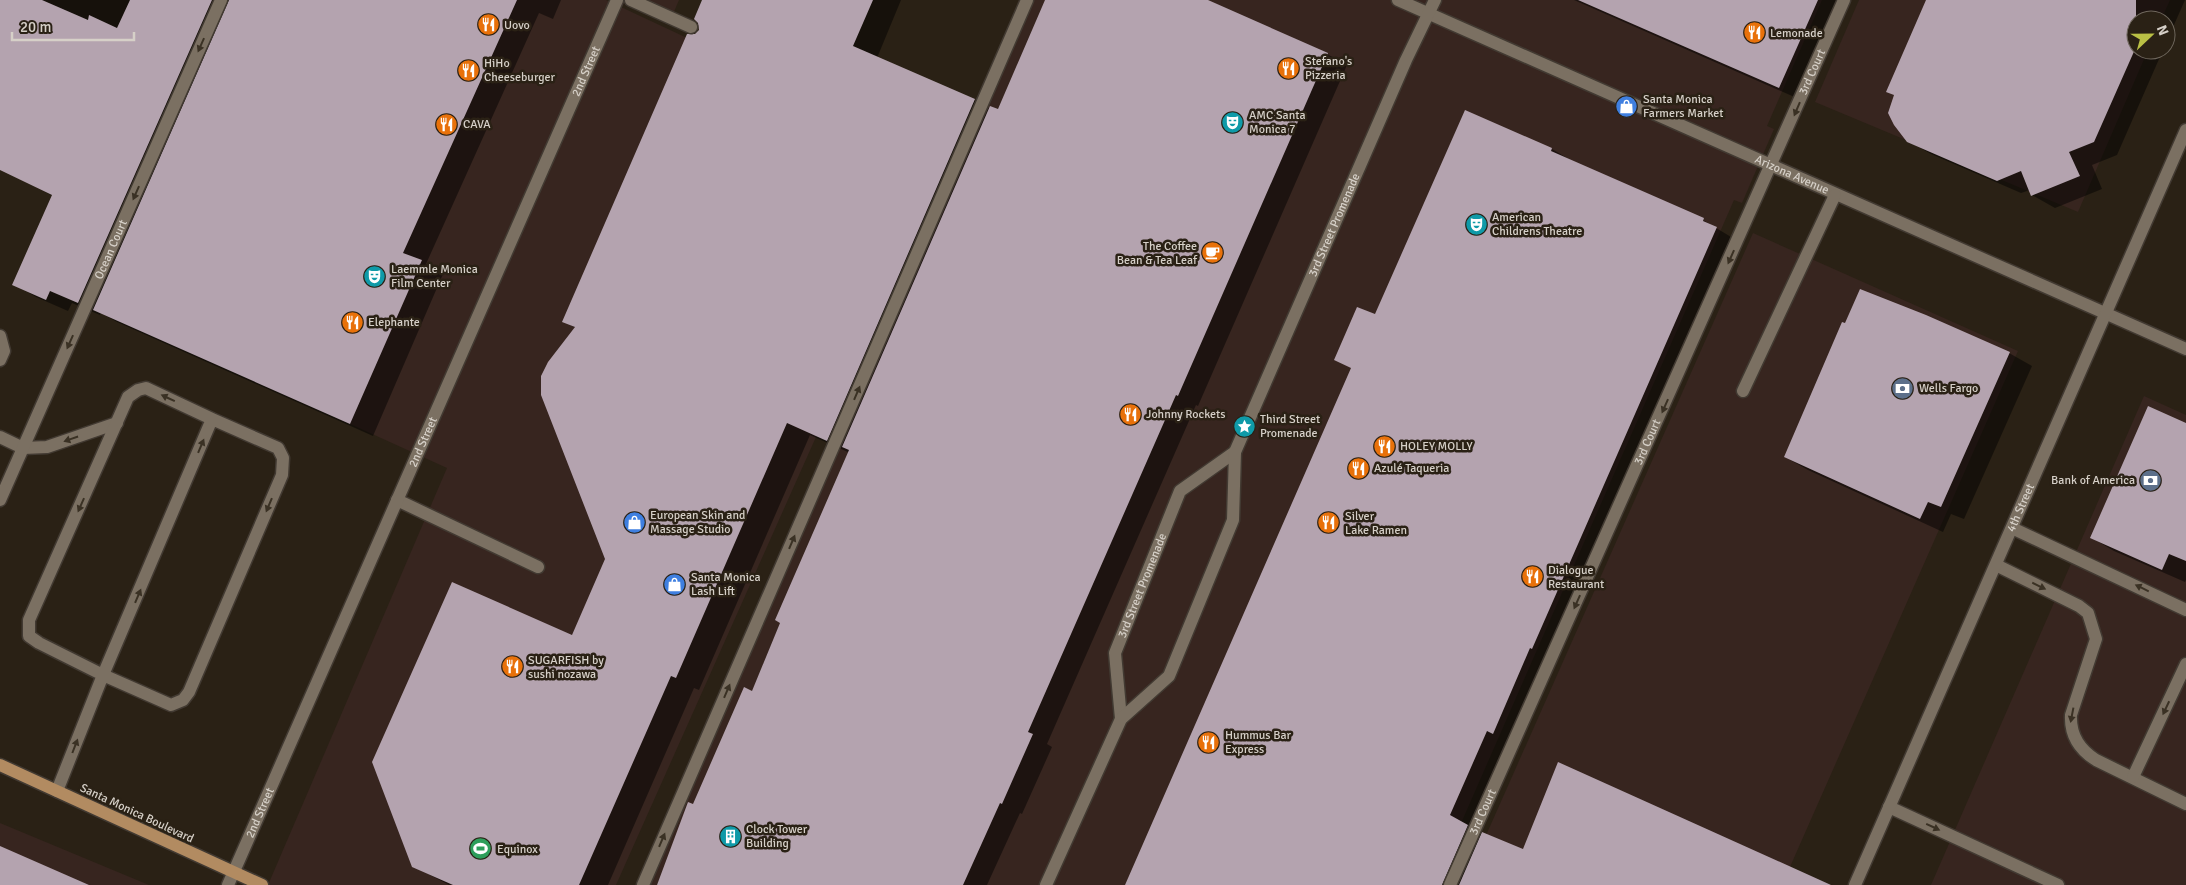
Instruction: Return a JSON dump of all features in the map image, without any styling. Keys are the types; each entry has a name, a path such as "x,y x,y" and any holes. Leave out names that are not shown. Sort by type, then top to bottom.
{"main road":[{"name":"Santa Monica Boulevard","path":"0,765 262,885"}],"street":[{"name":"Ocean Court","path":"0,500 221,0"},
{"name":"2nd Street","path":"228,885 617,0"},
{"path":"631,0 690,26"},
{"path":"643,885 1028,0"},
{"name":"Arizona Avenue","path":"1398,0 1834,195 2186,349"},
{"name":"3rd Street Promenade","path":"1046,885 1121,719 1169,676 1233,520 1235,452 1402,69 1436,0"},
{"name":"3rd Court","path":"1450,885 1844,0"},
{"name":"4th Street","path":"1855,885 2186,130"},
{"path":"1743,392 1834,195"},
{"path":"0,336 4,351 0,360"},
{"path":"146,388 212,419 278,448 283,458 282,475 189,692 183,700 171,705 39,643 29,636 29,620 128,397 138,390 146,388"},
{"path":"57,791 212,419"},
{"path":"0,437 23,448 47,447 118,423"},
{"name":"3rd Street Promenade","path":"1121,719 1114,653 1180,491 1235,452"},
{"path":"397,500 538,567"},
{"path":"2012,528 2186,610"},
{"path":"1996,565 2079,606 2088,614 2096,639 2071,715 2070,725 2084,752 2096,760 2186,804"},
{"path":"2133,778 2186,664"},
{"path":"1889,807 2058,885"}],"shaded area":[{"path":"237,0 606,0 941,157 616,885 268,885 447,468 104,312"},
{"path":"642,0 679,0 673,14"},
{"name":"Third Street Promenade","path":"1034,0 1822,0 1767,126 1774,129 1742,203 1734,200 1434,885 638,885"},
{"path":"1859,0 2170,0 2166,10 2126,10 2126,60 2144,60 2078,212 1815,102"},
{"path":"1753,233 2018,351 1782,885 1464,885"},
{"path":"2144,396 2186,415 2186,885 1931,885"},
{"path":"0,823 149,885 0,885"}],"building":[{"path":"0,0 42,0 88,20 89,15 117,28 130,0 212,0 78,303 50,291 46,300 12,285 52,195 0,170"},
{"path":"229,0 517,0 403,253 422,260 350,424 93,310"},
{"path":"702,0 873,0 853,46 975,99 827,441 787,423 676,678 671,676 579,885 453,885 412,867 372,762 452,582 572,635 605,559 541,395 541,376 548,362 575,327 562,322 687,34 695,34 699,30 698,23 694,19"},
{"path":"1045,0 1208,0 1328,53 1028,732 1033,734 963,885 657,885 688,802 693,804 744,687 752,691 780,623 775,620 849,450 842,447 990,106 998,109"},
{"path":"1578,0 1818,0 1779,88"},
{"path":"1926,0 2136,0 2136,10 2126,10 2126,60 2130,60 2094,142 2069,152 2080,176 2031,196 2021,171 1997,181 1907,142 1894,125 1888,113 1894,95 1886,92"},
{"path":"1465,110 1552,148 1551,151 1704,218 1703,221 1717,227 1532,649 1530,648 1493,734 1487,731 1450,815 1468,825 1442,885 1125,885 1351,368 1334,360 1357,307 1375,314"},
{"name":"Wells Fargo","path":"1860,289 1926,315 2010,352 1941,507 1928,502 1920,519 1784,457 1842,322 1845,323"},
{"name":"Bank of America","path":"2148,406 2186,423 2186,561 2169,554 2162,570 2090,538"},
{"path":"1558,762 1831,885 1459,885 1482,832 1523,849"},
{"path":"0,846 89,885 0,885"}],"place":[{"name":"Uovo","path":"488,25"},
{"name":"Lemonade","path":"1754,33"},
{"name":"Stefano's Pizzeria","path":"1289,68"},
{"name":"HiHo Cheeseburger","path":"468,70"},
{"name":"Santa Monica Farmers Market","path":"1627,106"},
{"name":"AMC Santa Monica 7","path":"1233,122"},
{"name":"CAVA","path":"447,124"},
{"name":"American Childrens Theatre","path":"1476,224"},
{"name":"The Coffee Bean & Tea Leaf","path":"1213,253"},
{"name":"Laemmle Monica Film Center","path":"375,276"},
{"name":"Elephante","path":"352,322"},
{"name":"Wells Fargo","path":"1903,388"},
{"name":"Johnny Rockets","path":"1130,414"},
{"name":"Third Street Promenade","path":"1244,426"},
{"name":"HOLEY MOLLY","path":"1384,446"},
{"name":"Azulé Taqueria","path":"1358,468"},
{"name":"Bank of America","path":"2151,480"},
{"name":"European Skin and Massage Studio","path":"634,522"},
{"name":"Silver Lake Ramen","path":"1329,523"},
{"name":"Dialogue Restaurant","path":"1532,577"},
{"name":"Santa Monica Lash Lift","path":"675,584"},
{"name":"SUGARFISH by sushi nozawa","path":"512,667"},
{"name":"Hummus Bar Express","path":"1209,742"},
{"name":"Clock Tower Building","path":"730,836"},
{"name":"Equinox","path":"481,849"}]}
